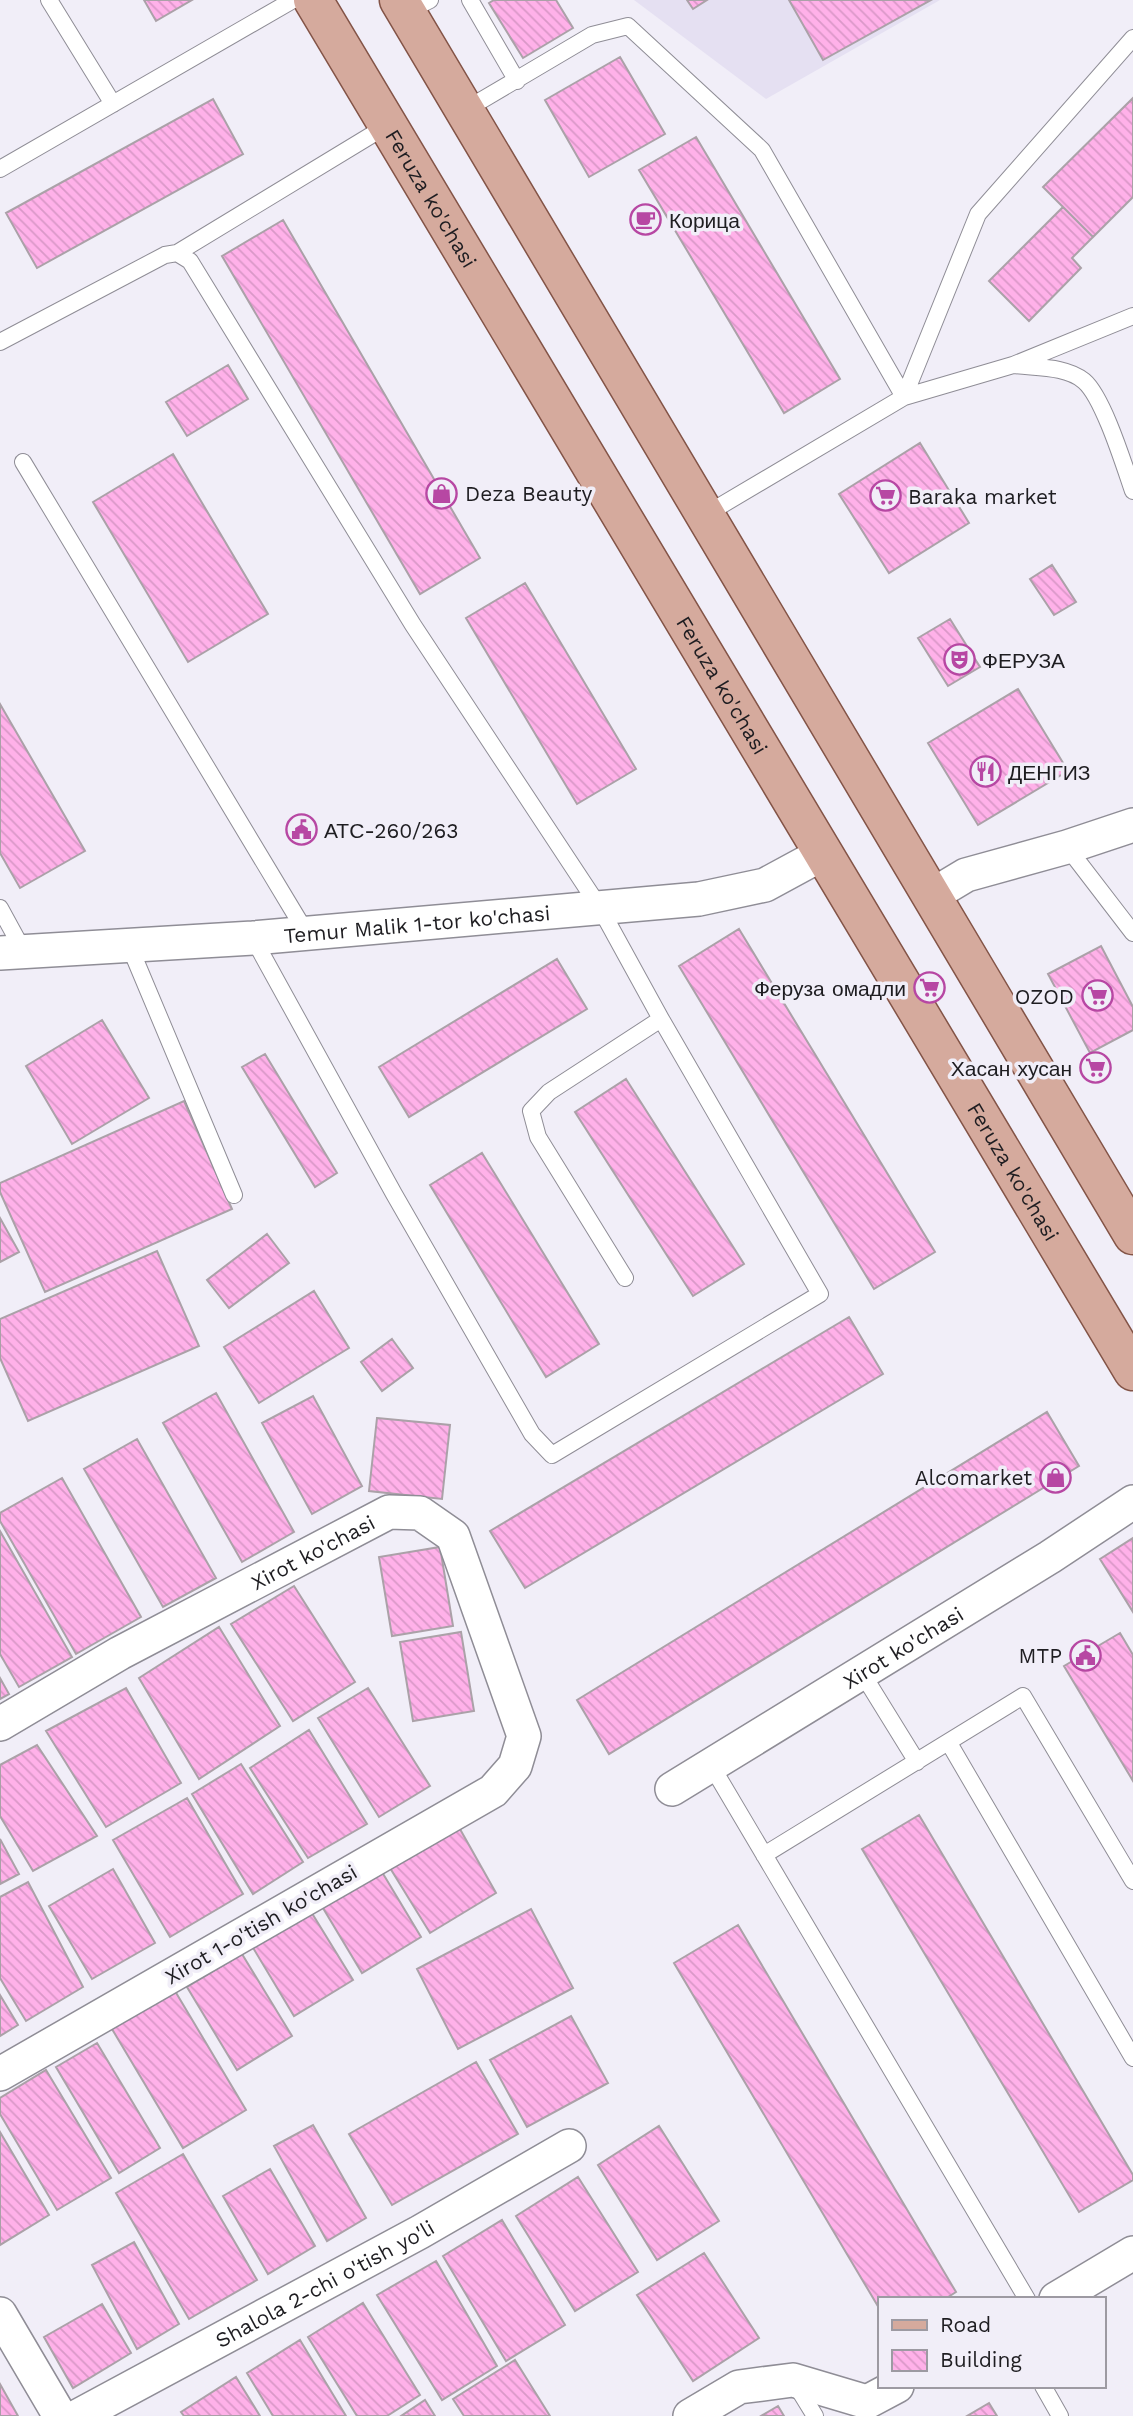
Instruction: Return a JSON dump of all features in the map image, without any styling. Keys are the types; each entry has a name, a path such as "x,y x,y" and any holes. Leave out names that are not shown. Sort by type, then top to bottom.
{"main road":[{"name":"Feruza ko'chasi","path":"313,0 1133,1371"},
{"path":"412,4 465,110 1133,1235"}],"street":[{"path":"931,896 966,874 1133,825"},
{"name":"Temur Malik 1-tor ko'chasi","path":"12,952 307,934 699,899 765,885 824,853"},
{"name":"Xirot ko'chasi","path":"672,1790 1050,1557 1133,1502"},
{"name":"Xirot ko'chasi","path":"0,1724 120,1653 389,1512 420,1513 453,1536 524,1736 515,1766"},
{"name":"Xirot 1-o'tish ko'chasi","path":"0,2074 493,1791 515,1766"},
{"name":"Shalola 2-chi o'tish yo'li","path":"78,2416 420,2232 569,2146"},
{"path":"1059,2297 1133,2253"},
{"path":"0,2314 60,2416"},
{"path":"690,2416 739,2386 793,2380 867,2402 893,2388"}],"lane":[{"path":"49,0 113,104"},
{"path":"0,169 293,0"},
{"path":"470,0 517,80"},
{"path":"465,110 592,35 628,26 762,150 904,397"},
{"path":"904,397 978,214 1133,38"},
{"path":"0,342 165,255 177,253 388,125"},
{"path":"177,253 190,261 413,625 600,908 820,1294 552,1455 532,1434 394,1194 253,938"},
{"path":"705,515 904,397 1013,365 1133,316"},
{"path":"1013,365 1066,372 1084,381 1098,401 1133,491"},
{"path":"23,462 307,934"},
{"path":"1067,846 1133,933"},
{"path":"0,908 12,952"},
{"path":"129,945 234,1195"},
{"path":"625,1278 538,1137 531,1111 549,1092 661,1019"},
{"path":"862,1673 917,1762"},
{"path":"764,1855 1023,1696 1133,1881"},
{"path":"949,1743 1133,2058"},
{"path":"711,1765 1026,2297"},
{"path":"793,2380 815,2416"},
{"path":"1044,2388 1060,2416"}],"shaded area":[{"path":"634,0 940,0 766,99"}],"building":[{"path":"144,0 192,0 156,21"},
{"path":"494,0 556,0 573,28 523,58 489,3"},
{"path":"687,0 707,0 693,9"},
{"path":"789,0 931,0 823,60"},
{"path":"620,57 665,134 589,177 545,100"},
{"path":"1133,98 1133,197 1093,237 1043,187"},
{"path":"213,99 243,154 37,268 6,213"},
{"path":"696,137 840,379 784,413 639,170"},
{"path":"1063,207 1093,237 1072,258 1081,268 1029,321 989,281"},
{"path":"283,220 480,558 420,594 222,256"},
{"path":"228,365 248,399 187,436 166,402"},
{"path":"920,443 969,523 889,573 839,494"},
{"path":"173,454 268,614 188,662 93,502"},
{"path":"1052,565 1076,602 1054,615 1030,579"},
{"path":"525,583 636,769 577,804 466,618"},
{"path":"950,619 980,667 948,686 918,638"},
{"path":"1018,689 1068,771 978,825 928,743"},
{"path":"0,704 85,851 20,888 0,853"},
{"path":"739,929 935,1252 874,1289 679,966"},
{"path":"1101,946 1133,1007 1133,1030 1090,1053 1048,974"},
{"path":"557,959 587,1009 409,1117 379,1067"},
{"path":"102,1020 149,1098 72,1144 26,1066"},
{"path":"265,1054 337,1173 315,1187 242,1067"},
{"path":"626,1079 744,1264 693,1296 575,1112"},
{"path":"184,1101 232,1209 45,1292 0,1192 0,1183"},
{"path":"482,1153 599,1344 546,1377 430,1185"},
{"path":"0,1218 19,1252 0,1262"},
{"path":"267,1234 289,1263 229,1308 207,1280"},
{"path":"157,1251 199,1346 28,1421 0,1358 0,1319"},
{"path":"314,1291 349,1348 259,1403 224,1347"},
{"path":"849,1317 883,1374 525,1588 490,1531"},
{"path":"392,1339 413,1368 382,1391 361,1362"},
{"path":"216,1393 294,1532 242,1562 163,1423"},
{"path":"313,1396 362,1486 312,1514 262,1423"},
{"path":"1047,1412 1079,1466 609,1754 577,1700"},
{"path":"377,1418 450,1425 442,1499 369,1491"},
{"path":"137,1439 216,1578 163,1607 84,1469"},
{"path":"62,1478 141,1617 76,1654 0,1521 0,1513"},
{"path":"0,1531 72,1657 19,1687 0,1654"},
{"path":"1133,1538 1133,1612 1100,1559"},
{"path":"440,1547 453,1626 392,1636 379,1557"},
{"path":"294,1586 355,1682 293,1721 231,1624"},
{"path":"219,1627 280,1726 199,1779 139,1678"},
{"path":"461,1632 474,1711 413,1721 400,1642"},
{"path":"1120,1633 1133,1655 1133,1781 1064,1666"},
{"path":"0,1678 9,1694 0,1699"},
{"path":"126,1688 181,1783 106,1827 46,1731"},
{"path":"368,1688 430,1786 379,1817 318,1718"},
{"path":"309,1730 367,1824 308,1858 250,1768"},
{"path":"37,1745 97,1836 33,1871 0,1816 0,1765"},
{"path":"241,1764 303,1862 253,1894 192,1794"},
{"path":"187,1798 243,1894 170,1937 113,1840"},
{"path":"919,1815 1133,2175 1133,2180 1079,2212 862,1849"},
{"path":"456,1822 496,1893 430,1933 387,1863"},
{"path":"0,1839 19,1874 0,1884"},
{"path":"379,1867 421,1937 362,1973 320,1903"},
{"path":"113,1869 155,1943 92,1979 49,1906"},
{"path":"28,1882 83,1987 26,2021 0,1978 0,1897"},
{"path":"531,1909 573,1988 458,2049 417,1969"},
{"path":"310,1910 353,1980 294,2016 252,1946"},
{"path":"738,1925 956,2292 948,2297 878,2297 878,2306 674,1963"},
{"path":"242,1954 292,2036 237,2070 187,1987"},
{"path":"175,1991 246,2110 183,2148 112,2029"},
{"path":"0,1995 18,2025 0,2036"},
{"path":"571,2016 608,2083 527,2127 490,2060"},
{"path":"97,2043 160,2148 119,2173 56,2067"},
{"path":"476,2062 518,2134 392,2205 349,2134"},
{"path":"46,2070 111,2178 57,2210 0,2114 0,2098"},
{"path":"313,2125 366,2218 327,2241 274,2146"},
{"path":"659,2126 719,2221 657,2260 598,2165"},
{"path":"0,2132 49,2215 0,2245"},
{"path":"183,2154 257,2280 189,2319 116,2193"},
{"path":"270,2169 315,2246 268,2274 223,2196"},
{"path":"578,2177 638,2272 575,2311 516,2216"},
{"path":"502,2220 565,2325 506,2361 443,2256"},
{"path":"134,2242 179,2324 137,2349 92,2265"},
{"path":"704,2253 759,2338 693,2381 637,2295"},
{"path":"436,2261 497,2366 442,2400 377,2295"},
{"path":"363,2303 420,2395 387,2416 357,2416 308,2337"},
{"path":"102,2304 131,2353 73,2388 44,2337"},
{"path":"300,2340 346,2416 273,2416 247,2373"},
{"path":"515,2360 550,2416 464,2416 453,2399"},
{"path":"236,2377 260,2416 184,2416 181,2412"},
{"path":"0,2384 18,2416 0,2416"},
{"path":"425,2400 435,2416 401,2416"},
{"path":"989,2403 997,2416 967,2416"},
{"path":"778,2406 784,2416 761,2416"}],"place":[{"name":"Корица","path":"646,220"},
{"name":"Deza Beauty","path":"442,493"},
{"name":"Baraka market","path":"885,496"},
{"name":"ФЕРУЗА","path":"959,660"},
{"name":"ДЕНГИЗ","path":"985,772"},
{"name":"АТС-260/263","path":"301,830"},
{"name":"Феруза омадли","path":"929,988"},
{"name":"OZOD","path":"1097,996"},
{"name":"Хасан хусан","path":"1095,1068"},
{"name":"Alcomarket","path":"1055,1477"},
{"name":"MTP","path":"1085,1655"}]}
